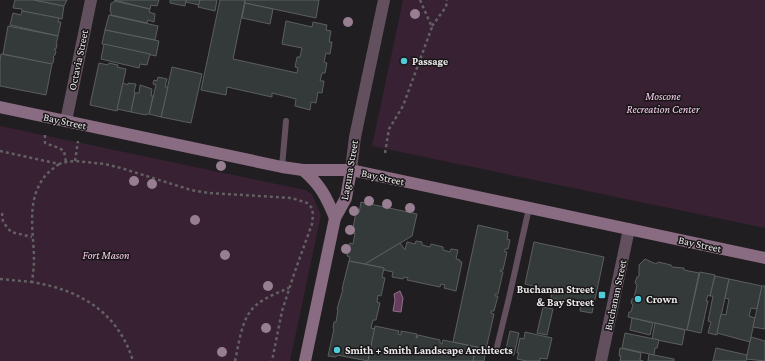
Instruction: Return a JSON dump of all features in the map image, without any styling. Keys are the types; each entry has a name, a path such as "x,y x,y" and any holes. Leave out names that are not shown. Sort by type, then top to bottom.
{"main road":[{"name":"Bay Street","path":"0,107 282,167 304,170 351,170 765,258"},
{"path":"304,170 320,186 335,218"},
{"name":"Laguna Street","path":"305,361 335,218 346,198 351,170"}],"street":[{"name":"Octavia Street","path":"66,121 91,0"},
{"name":"Laguna Street","path":"351,170 355,137 384,0"},
{"name":"Buchanan Street","path":"601,361 629,229"}],"lane":[{"path":"282,167 286,120"},
{"path":"497,347 528,208"}],"path":[{"path":"420,0 432,27"},
{"path":"385,153 389,129 403,106 432,27 446,7 447,0"},
{"path":"45,135 45,143 64,151 66,162"},
{"path":"75,161 78,141"},
{"path":"0,150 59,164"},
{"path":"32,282 34,259 32,237 35,196 39,184 48,172 59,164 75,161 105,164 191,190 209,193 292,198 307,203 312,208 312,224 289,287 277,328 272,361"},
{"path":"2,213 3,222 11,232 32,237"},
{"path":"0,279 32,282 62,289 77,294 91,302 104,313 114,325 123,338 133,361"},
{"path":"235,361 244,326 254,307 289,287"}],"green space":[{"name":"Moscone Recreation Center","path":"403,0 765,0 765,228 372,146"},
{"name":"Fort Mason","path":"0,126 305,190 312,194 321,215 290,361 0,361"}],"shaded area":[{"path":"400,291 403,298 401,312 393,311 395,300 394,294"}],"building":[{"path":"15,0 34,0 64,6 62,19 13,8"},
{"path":"34,0 67,0 64,6"},
{"path":"114,0 159,0 157,6 151,5 150,9"},
{"path":"170,0 186,0 185,6 170,3"},
{"path":"186,0 200,0 199,5 186,2"},
{"path":"200,0 217,0 215,11 198,7"},
{"path":"220,0 245,0 233,59 297,73 298,68 295,67 297,57 300,57 302,48 282,44 286,21 312,27 313,22 327,25 326,30 331,31 329,42 332,42 330,54 326,53 324,62 327,63 325,73 322,73 320,81 324,81 322,93 318,92 316,103 311,102 310,110 295,106 296,99 272,93 272,97 227,87 226,95 201,90"},
{"path":"245,0 319,0 316,18 245,3"},
{"path":"114,1 150,9 149,12 155,14 154,22 148,20 147,23 111,15 111,3"},
{"path":"245,3 273,9 270,24 242,18"},
{"path":"22,11 59,18 58,22 61,22 58,36 10,25 13,13 21,15"},
{"path":"109,15 158,26 155,40 105,30"},
{"path":"8,26 58,36 56,49 54,49 56,51 53,57 53,63 51,64 3,54"},
{"path":"105,30 159,41 156,56 102,44"},
{"path":"104,44 150,54 147,65 140,64 139,68 101,59"},
{"path":"1,54 52,64 46,95 0,86"},
{"path":"99,63 118,65 117,67 126,69 117,111 90,105"},
{"path":"172,67 202,74 191,123 161,117"},
{"path":"158,77 167,79 165,87 168,87 161,117 149,114 156,85 153,84 154,80 157,81"},
{"path":"123,83 128,85 128,83 136,84 131,112 117,109"},
{"path":"140,85 152,89 151,96 153,96 149,114 146,115 131,112 135,93 139,93"},
{"path":"361,202 417,214 412,236 365,264 349,261 350,257 347,256 350,243 353,244 355,233 352,233 356,212 359,213"},
{"path":"478,225 508,232 507,239 510,240 508,249 505,249 504,251 507,252 503,270 500,270 503,272 498,294 495,294 495,296 498,296 494,311 491,311 491,313 494,314 486,349 453,342"},
{"path":"416,241 422,242 422,245 430,247 431,244 443,247 443,250 450,252 451,249 458,250 456,259 462,262 456,291 444,288 445,285 441,284 440,287 407,280 408,278 404,277 403,279 392,277 393,272 384,270 384,268 365,264 400,243 405,250 407,242 415,244"},
{"path":"534,242 604,257 592,313 580,311 581,304 551,298 552,290 525,284"},
{"path":"645,259 656,264 658,262 671,265 672,267 684,268 684,270 699,273 687,330 628,317 633,305 631,303 632,299 634,298 637,285 635,283 637,277 639,276 639,265"},
{"path":"349,261 384,268 382,277 385,278 381,296 378,295 377,302 380,303 376,320 373,320 371,328 375,329 368,361 337,355 336,357 328,356 334,329 334,322 336,322 337,309"},
{"path":"700,272 715,275 710,296 708,295 706,301 708,301 701,333 687,330"},
{"path":"715,276 729,279 717,335 708,333 711,322 708,321 713,296 710,296"},
{"path":"729,279 762,286 757,309 751,308 749,316 755,318 750,342 717,333 721,314 726,315 729,299 725,298"},
{"path":"762,286 765,286 765,329 753,327"},
{"path":"543,307 553,309 547,335 537,333"},
{"path":"632,318 653,323 650,335 630,330"},
{"path":"655,323 685,330 682,345 652,339"},
{"path":"375,326 399,331 398,334 401,335 401,331 417,334 416,338 418,335 440,340 440,343 442,344 443,340 476,347 473,361 368,361"},
{"path":"510,331 519,333 514,355 505,353"},
{"path":"525,332 552,338 547,359 540,358 540,361 527,361 517,359 520,338 524,339"},
{"path":"625,333 659,340 657,348 655,348 654,355 622,348"},
{"path":"751,337 765,341 765,361 746,359"},
{"path":"476,347 486,349 484,361 473,361"},
{"path":"620,348 641,353 640,360 643,361 620,361"},
{"path":"716,348 747,355 746,361 713,361"},
{"path":"649,354 674,359 674,361 648,361"}],"place":[{"name":"Passage","path":"404,61"},
{"name":"Buchanan Street & Bay Street","path":"602,295"},
{"name":"Crown","path":"638,299"},
{"name":"Smith + Smith Landscape Architects","path":"337,350"}]}
